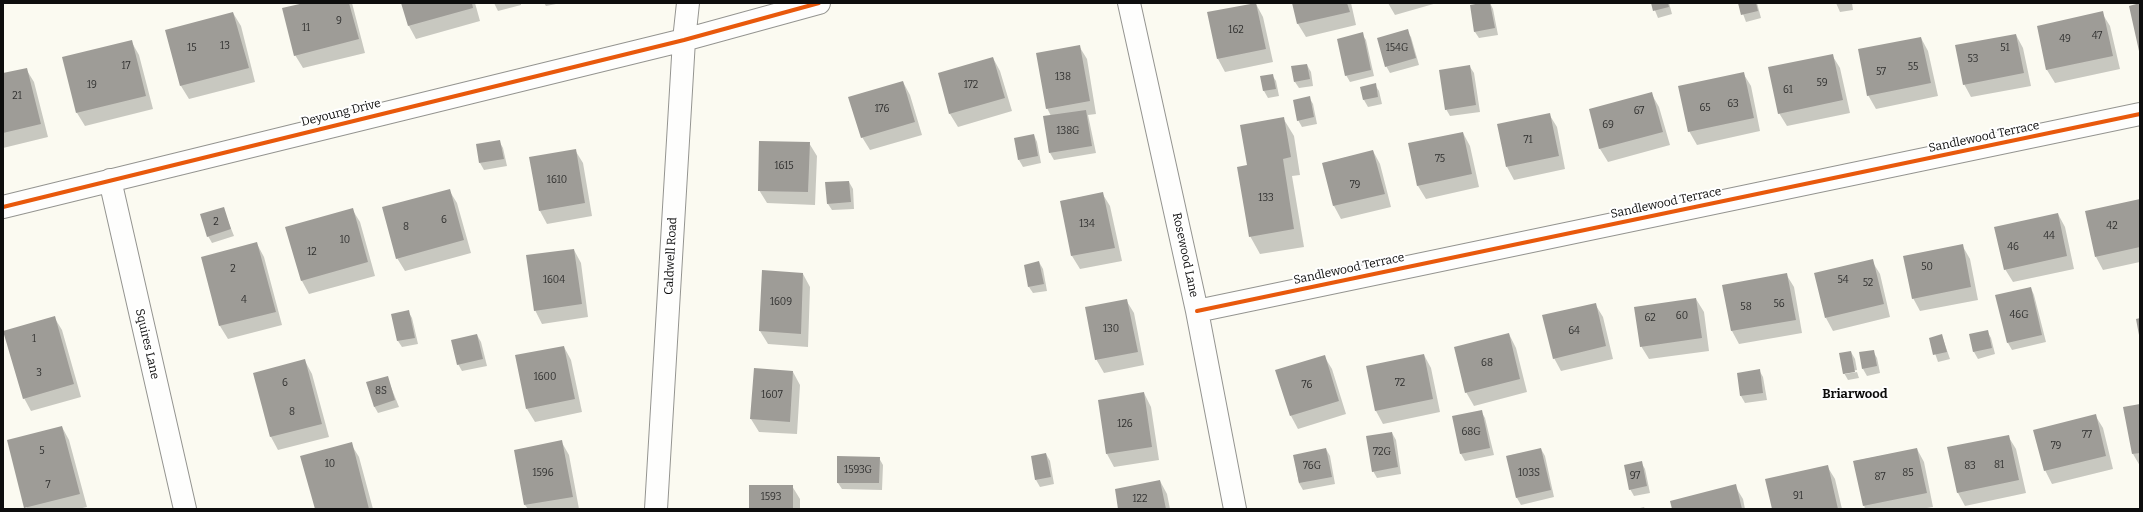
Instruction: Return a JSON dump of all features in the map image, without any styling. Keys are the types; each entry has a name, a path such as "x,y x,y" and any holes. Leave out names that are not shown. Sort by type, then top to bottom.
{"street":[{"name":"Caldwell Road","path":"656,509 684,40 688,3"},
{"name":"Deyoung Drive","path":"3,207 684,40 818,3"},
{"name":"Rosewood Lane","path":"1129,3 1197,311 1235,509"},
{"name":"Sandlewood Terrace","path":"1197,311 2140,114"},
{"name":"Squires Lane","path":"110,180 184,509"}],"building":[{"path":"304,3 349,3 359,39 294,56 282,8"},
{"path":"401,3 472,3 473,8 408,26"},
{"path":"1256,3 1266,49 1217,59 1207,12"},
{"path":"1292,3 1347,3 1350,12 1297,24"},
{"path":"1490,3 1495,28 1474,32 1470,5"},
{"path":"1651,3 1668,3 1669,7 1653,11"},
{"path":"1738,3 1756,3 1758,11 1741,15"},
{"path":"2140,3 2140,51 2139,51 2129,6"},
{"path":"2103,11 2113,56 2046,70 2037,26"},
{"path":"233,12 249,68 180,86 165,30"},
{"path":"1408,29 1416,58 1385,67 1377,38"},
{"path":"1363,32 1371,70 1345,76 1337,39"},
{"path":"2016,34 2024,73 1963,85 1955,45"},
{"path":"1921,37 1931,83 1867,96 1858,49"},
{"path":"132,40 146,96 76,113 62,57"},
{"path":"1080,45 1090,101 1046,109 1036,53"},
{"path":"1833,54 1843,100 1778,114 1768,67"},
{"path":"993,57 1005,98 949,114 938,73"},
{"path":"1307,64 1310,79 1294,82 1291,66"},
{"path":"1470,65 1476,105 1445,110 1439,70"},
{"path":"27,68 41,124 3,133 3,73"},
{"path":"1744,72 1754,118 1688,132 1678,86"},
{"path":"1273,74 1276,89 1263,91 1260,76"},
{"path":"903,81 915,122 861,138 848,97"},
{"path":"1376,83 1378,97 1363,100 1360,87"},
{"path":"1652,92 1663,132 1599,149 1589,109"},
{"path":"1310,96 1314,117 1297,121 1293,100"},
{"path":"1086,110 1092,146 1049,153 1043,116"},
{"path":"1550,113 1559,156 1506,167 1497,124"},
{"path":"1284,117 1291,157 1283,159 1294,229 1249,237 1237,167 1247,165 1240,125"},
{"path":"1463,132 1472,174 1417,186 1408,143"},
{"path":"1034,134 1038,156 1018,160 1014,138"},
{"path":"500,140 504,159 479,163 476,144"},
{"path":"759,141 810,142 808,192 758,191"},
{"path":"576,149 585,203 539,211 529,157"},
{"path":"1373,150 1385,194 1333,206 1322,163"},
{"path":"849,181 851,202 827,204 825,182"},
{"path":"450,189 464,240 396,259 382,207"},
{"path":"1103,192 1115,248 1071,256 1060,201"},
{"path":"2140,199 2140,247 2095,257 2085,211"},
{"path":"224,207 231,229 207,237 200,214"},
{"path":"353,208 368,262 301,281 285,227"},
{"path":"2058,213 2067,256 2004,270 1994,227"},
{"path":"257,242 276,312 219,326 201,257"},
{"path":"1963,244 1971,287 1912,299 1903,256"},
{"path":"574,249 582,304 534,311 526,255"},
{"path":"1873,259 1884,304 1825,318 1814,273"},
{"path":"1039,261 1044,284 1028,287 1024,265"},
{"path":"762,270 803,273 801,334 759,331"},
{"path":"1787,273 1796,320 1731,331 1722,285"},
{"path":"2031,287 2042,335 2007,343 1995,295"},
{"path":"1696,298 1702,338 1640,347 1634,307"},
{"path":"1127,299 1138,352 1095,360 1085,307"},
{"path":"1596,303 1606,346 1553,359 1542,315"},
{"path":"409,310 415,338 397,341 391,314"},
{"path":"55,316 74,384 23,399 3,331"},
{"path":"2140,318 2140,335 2139,335 2136,319"},
{"path":"1988,330 1992,348 1973,352 1969,334"},
{"path":"1509,333 1520,379 1465,393 1454,347"},
{"path":"477,334 483,359 457,365 451,340"},
{"path":"1942,334 1947,352 1933,355 1929,338"},
{"path":"564,346 575,399 526,409 515,355"},
{"path":"1874,350 1877,366 1862,369 1859,352"},
{"path":"1851,351 1855,372 1843,374 1839,353"},
{"path":"1424,354 1433,399 1375,411 1366,366"},
{"path":"1325,355 1339,401 1290,416 1275,370"},
{"path":"305,359 322,424 270,437 253,373"},
{"path":"754,368 793,371 790,422 750,419"},
{"path":"1760,369 1763,393 1740,396 1737,373"},
{"path":"388,376 395,400 374,407 366,382"},
{"path":"1144,392 1152,447 1106,454 1098,400"},
{"path":"2140,404 2140,453 2132,454 2123,407"},
{"path":"1482,410 1490,448 1460,454 1452,416"},
{"path":"2096,414 2106,456 2044,471 2033,430"},
{"path":"62,426 80,494 24,508 7,440"},
{"path":"1392,432 1398,467 1372,472 1366,436"},
{"path":"2009,435 2019,480 1957,493 1947,447"},
{"path":"562,440 573,497 524,505 514,450"},
{"path":"352,442 369,509 315,509 300,456"},
{"path":"1326,448 1332,477 1299,483 1293,455"},
{"path":"1541,448 1551,490 1516,498 1506,456"},
{"path":"1917,448 1927,493 1863,506 1853,461"},
{"path":"1046,453 1051,477 1035,480 1031,456"},
{"path":"837,456 880,457 879,483 837,483"},
{"path":"1642,461 1647,486 1629,490 1624,465"},
{"path":"1828,465 1838,509 1772,509 1765,479"},
{"path":"1160,480 1166,509 1118,509 1115,489"},
{"path":"1736,484 1742,509 1672,509 1670,501"},
{"path":"749,485 793,485 793,509 749,509"}],"cycle path":[{"path":"3,207 684,40 819,3"},
{"path":"1197,311 2140,114"}],"district":[{"name":"Briarwood","path":"1855,394"}]}
